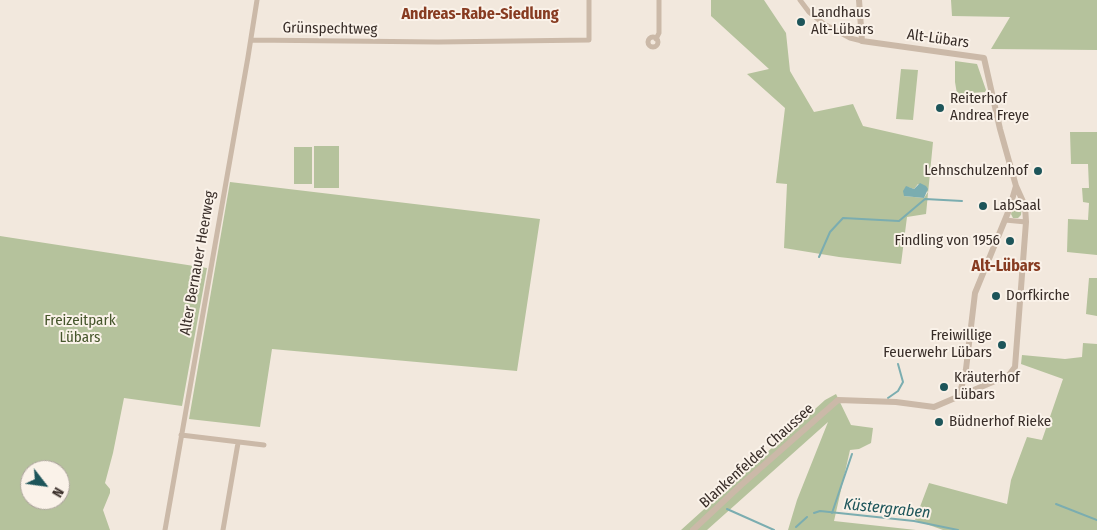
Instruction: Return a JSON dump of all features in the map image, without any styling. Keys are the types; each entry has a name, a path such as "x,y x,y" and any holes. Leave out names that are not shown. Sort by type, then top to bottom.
{"street":[{"name":"Alter Bernauer Heerweg","path":"165,530 251,40 256,0"},
{"name":"Grünspechtweg","path":"251,40 420,42 589,40 588,0"},
{"path":"656,39 659,33 659,0"},
{"name":"Alt-Lübars","path":"800,0 809,12 844,36 862,41 984,58 1000,129 1016,186 1025,206 1026,222 1015,367 1009,374 934,407 896,402 838,400"},
{"path":"859,0 862,41"},
{"path":"959,397 966,368 975,293 1005,220 1016,186"},
{"path":"1005,220 1026,222"},
{"name":"Blankenfelder Chaussee","path":"693,530 838,400"},
{"path":"181,435 264,445"},
{"path":"223,530 238,443"}],"green space":[{"path":"711,0 764,0 786,33 790,71 814,112 853,104 863,126 933,142 926,214 907,217 901,264 784,248 787,184 776,183 785,108 747,74 769,69 711,16","holes":["918,184 928,192 924,198 904,196 908,187 914,189"]},
{"path":"951,0 1097,0 1097,50 991,49 1010,17 952,16"},
{"path":"955,61 977,64 986,90 985,92 957,94"},
{"path":"901,69 918,70 913,120 896,119"},
{"path":"1070,132 1097,132 1097,255 1067,252 1068,219 1088,220 1089,203 1083,202 1082,188 1089,188 1088,164 1071,164"},
{"path":"314,146 339,146 339,188 314,188"},
{"path":"294,147 312,147 312,184 294,184"},
{"path":"230,182 540,219 517,371 272,349 260,427 189,419"},
{"path":"1020,201 1022,204 1021,215 1018,218 1013,218 1011,214 1015,203"},
{"name":"Freizeitpark Lübars","path":"0,236 207,268 182,406 124,398 105,483 110,489 110,493 103,510 110,530 0,530"},
{"path":"1089,278 1097,278 1097,316 1086,314"},
{"path":"1083,343 1097,344 1097,530 943,530 915,520 929,483 1007,504 1011,480 1027,437 1042,440 1063,379 1021,364 1022,355 1065,359 1082,357"},
{"path":"836,394 851,425 873,428 871,443 859,449 850,450 834,521 916,530 788,530 797,500 828,422 707,530 681,530 825,400"}],"water":[{"path":"920,183 928,189 924,198 904,196 903,191 906,186 914,189"}],"waterway":[{"path":"819,257 830,232 843,218 899,221 925,199 962,201"},
{"path":"888,398 898,391 903,382 898,364"},
{"path":"832,513 852,454"},
{"path":"1056,504 1097,520"},
{"name":"Küstergraben","path":"727,509 774,530"},
{"name":"Küstergraben","path":"814,513 820,511 914,521 958,530"},
{"name":"Küstergraben","path":"796,527 807,517"}],"place":[{"name":"Landhaus Alt-Lübars","path":"801,22"},
{"name":"Reiterhof Andrea Freye","path":"940,108"},
{"name":"Lehnschulzenhof","path":"1038,171"},
{"name":"LabSaal","path":"983,206"},
{"name":"Findling von 1956","path":"1010,241"},
{"name":"Dorfkirche","path":"996,296"},
{"name":"Freiwillige Feuerwehr Lübars","path":"1002,345"},
{"name":"Kräuterhof Lübars","path":"944,387"},
{"name":"Büdnerhof Rieke","path":"939,422"}],"district":[{"name":"Andreas-Rabe-Siedlung","path":"480,15"},
{"name":"Alt-Lübars","path":"1006,267"}]}
